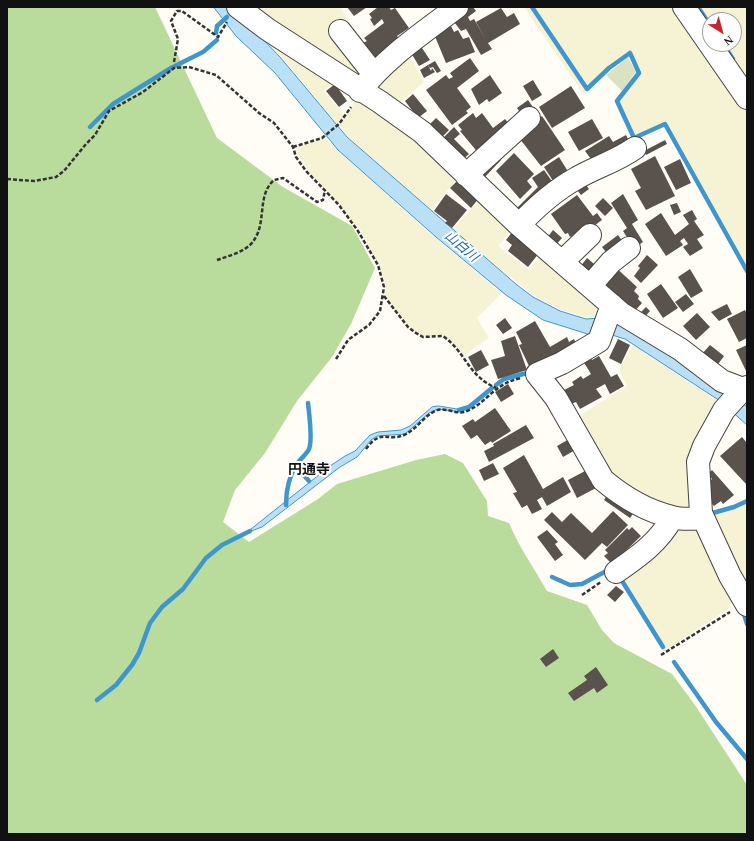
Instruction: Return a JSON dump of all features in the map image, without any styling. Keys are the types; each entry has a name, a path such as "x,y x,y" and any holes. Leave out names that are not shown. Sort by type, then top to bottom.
{"street":[{"path":"238,7 267,29 422,132 519,225 622,314 680,349 722,381 743,390 724,410 704,446 698,462 701,512 703,518 730,576 746,603"},
{"path":"360,91 373,74 391,57 457,7"},
{"path":"684,7 747,98"},
{"path":"340,32 373,74"},
{"path":"466,175 530,118"},
{"path":"519,225 539,205 576,178 625,155 635,148"},
{"path":"562,262 590,235"},
{"path":"590,286 611,262 629,248"},
{"path":"612,305 599,341 562,363 537,374 556,398 603,480 647,508 672,518 703,518"},
{"path":"616,572 648,549 666,529 672,518"}],"path":[{"path":"174,62 178,39 172,27 172,16 177,11 182,12 218,37 238,7"},
{"path":"7,179 34,181 56,177 64,171 95,135 109,111 143,92 174,68 189,67 216,74 259,113 274,122 293,147 296,157 306,171 325,190 358,231 378,265 384,288 384,296 380,311 369,325 348,340 336,359"},
{"path":"293,147 322,138 339,124 360,91"},
{"path":"217,260 236,254 250,244 260,229 264,195 274,180 283,178 317,202 323,200 325,190"},
{"path":"384,296 408,327 423,337 443,336 456,349 480,379 497,388"},
{"path":"366,449 378,438 384,436 402,436 412,431 435,411 445,410 462,414 471,410 509,380 537,374"},
{"path":"582,595 616,572"},
{"path":"661,655 746,603"}],"shaded area":[{"path":"245,7 340,7 349,21 337,31 370,72 359,86"},
{"path":"524,7 676,7 702,44 702,52 707,52 747,109 747,273 665,126 633,139 616,101 638,73 629,55 609,69 584,95"},
{"path":"692,7 747,7 747,88 722,52 742,52 742,12 702,12 702,22"},
{"path":"251,27 334,83 324,91 344,115 337,124 281,56"},
{"path":"406,49 424,82 396,106 368,89"},
{"path":"356,100 381,109 459,177 431,210 347,136 339,125"},
{"path":"325,137 338,151 433,236 502,293 477,318 489,338 463,356 449,339 442,335 423,336 402,319 385,296 386,288 382,274 361,231 308,171 297,155 296,148"},
{"path":"481,198 513,228 498,246 529,270 542,254 606,311 603,318 585,317 561,310 538,298 501,270 453,229"},
{"path":"633,345 723,405 695,510 684,514 612,480 574,419 627,386 619,370"},
{"path":"747,502 747,595 707,516 735,509"},
{"path":"670,525 698,525 736,600 730,604 731,607 663,652 616,574"}],"green space":[{"path":"7,7 155,7 217,138 283,187 352,226 375,268 351,324 332,357 297,401 265,453 235,490 223,522 249,542 318,499 337,484 416,460 445,454 463,463 487,501 488,516 509,523 522,549 547,591 587,605 602,630 614,643 672,674 695,705 747,785 747,834 7,834"},
{"path":"628,57 636,72 622,91 606,75"}],"water":[{"name":"山白川","path":"214,7 232,7 280,57 347,137 517,285 533,297 560,311 586,319 615,317 740,401 747,407 747,425 720,401 625,339 612,335 594,336 543,320 506,295 436,237 338,150 275,73 236,36"},
{"path":"439,406 463,410 461,412 438,409 429,413 405,434 377,436 371,440 357,457 340,467 262,527 246,533 330,466 355,451 370,435 378,432 401,430 410,426 432,407"}],"building":[{"path":"347,7 367,7 354,16"},
{"path":"378,7 389,7 391,10 395,8 409,28 397,36 402,43 374,59 363,43 367,41 364,38 384,23 382,19 374,26 370,19 372,18 369,14"},
{"path":"466,7 473,7 476,11 468,17 470,21 474,19 486,40 476,22 501,8 507,17 514,13 520,24 488,43 492,49 481,55 466,29 461,31 451,18"},
{"path":"451,26 454,32 458,30 463,39 469,37 475,52 446,63 434,34"},
{"path":"418,42 430,60 419,66 408,48"},
{"path":"470,58 479,71 457,88 471,107 466,111 468,113 452,125 426,90 446,75 449,79 453,77 450,73"},
{"path":"435,61 441,71 437,73 433,67 430,68 428,65"},
{"path":"428,65 431,71 432,68 435,72 424,78 420,70"},
{"path":"490,75 502,93 489,102 487,99 479,105 471,89"},
{"path":"533,80 542,95 532,101 523,86"},
{"path":"335,84 347,101 339,107 326,91"},
{"path":"571,86 585,108 552,128 539,107"},
{"path":"413,94 427,111 418,118 405,101"},
{"path":"528,100 535,110 524,118 517,108"},
{"path":"473,113 476,118 482,113 493,128 505,119 513,128 480,155 460,131 462,130 458,125"},
{"path":"542,116 565,150 541,166 516,134"},
{"path":"436,118 449,130 440,139 427,127"},
{"path":"592,119 603,138 579,151 568,132"},
{"path":"454,127 460,134 454,139 469,154 462,160 441,140"},
{"path":"626,135 632,147 594,163 585,151 609,136 613,142"},
{"path":"665,140 667,144 646,155 644,151"},
{"path":"494,153 501,160 483,179 475,172"},
{"path":"514,153 534,174 527,181 532,187 520,199 496,171"},
{"path":"655,156 675,196 646,210 635,191 641,188 631,169"},
{"path":"559,157 572,178 557,187 544,167"},
{"path":"680,159 691,183 676,190 664,167"},
{"path":"544,170 556,187 523,217 516,209 538,187 532,178"},
{"path":"581,178 589,189 581,195 573,185"},
{"path":"459,179 479,198 471,208 450,188"},
{"path":"446,194 467,210 452,228 445,223 447,221 434,211"},
{"path":"623,194 638,220 632,224 643,242 634,248 623,231 627,228 611,203"},
{"path":"577,195 593,216 597,213 602,220 581,235 579,231 570,237 568,233 565,234 551,214"},
{"path":"603,198 613,208 605,216 595,206"},
{"path":"677,203 681,212 674,215 670,205"},
{"path":"692,210 697,219 694,221 704,235 697,239 703,248 690,256 683,247 688,244 684,238 680,241 683,245 666,256 645,224 661,213 675,235 689,224 683,215"},
{"path":"553,230 562,238 555,246 547,238"},
{"path":"513,231 539,253 528,267 508,251 512,245 506,240"},
{"path":"618,235 623,242 609,256 602,247"},
{"path":"647,255 658,265 641,283 634,276 640,268 638,266"},
{"path":"587,258 599,268 592,277 580,267"},
{"path":"613,265 637,287 634,291 639,296 638,299 642,303 634,312 604,286"},
{"path":"690,269 703,291 691,298 678,277"},
{"path":"661,284 678,308 663,318 647,294"},
{"path":"686,294 694,304 683,312 675,302"},
{"path":"727,304 732,314 719,321 711,312"},
{"path":"646,307 650,311 643,319 638,315"},
{"path":"745,310 747,314 747,338 739,342 727,319"},
{"path":"697,313 710,327 696,340 683,326"},
{"path":"505,318 512,328 503,334 496,325"},
{"path":"535,321 550,347 567,337 569,342 574,339 578,347 551,360 549,356 529,366 519,345 522,344 516,332"},
{"path":"515,336 527,370 498,379 491,360 505,356 501,341"},
{"path":"618,339 630,345 621,364 609,358"},
{"path":"710,345 724,356 716,367 701,355"},
{"path":"747,345 747,373 736,350"},
{"path":"481,350 489,365 476,372 468,357"},
{"path":"590,356 592,360 599,356 611,377 617,374 624,386 610,394 605,384 596,389 602,397 580,409 576,402 569,405 562,391 574,385 572,382 581,376 583,379 591,374 583,361"},
{"path":"508,384 514,394 501,402 495,392"},
{"path":"495,408 511,431 492,443 491,441 485,445 477,435 471,439 462,426 473,419 475,422"},
{"path":"526,425 534,438 489,462 484,451 494,446 493,444"},
{"path":"742,437 747,443 746,484 720,456"},
{"path":"571,438 577,449 563,457 557,446"},
{"path":"524,455 543,489 563,477 571,492 547,506 542,497 537,500 542,509 532,514 527,505 522,508 513,493 517,492 503,468"},
{"path":"493,463 499,474 484,481 479,470"},
{"path":"587,470 596,488 577,498 568,480"},
{"path":"712,470 734,495 723,504 721,501 714,506 710,502 712,501 707,493 711,490 706,484 712,479 708,474"},
{"path":"609,492 635,511 630,518 604,500"},
{"path":"613,511 628,525 607,547 602,543 585,560 544,520 552,512 562,522 571,513 592,533"},
{"path":"632,527 641,536 612,564 604,556 608,553 605,550 627,528 629,530"},
{"path":"547,530 558,542 555,544 563,555 555,561 537,537"},
{"path":"616,586 624,592 615,602 607,595"},
{"path":"553,649 559,658 546,667 540,659"},
{"path":"596,667 608,685 597,693 594,688 574,701 568,693 587,680 584,676"}],"waterway":[{"path":"532,7 587,89 609,68 630,53 639,73 617,101 634,138 665,124 747,271"},
{"path":"698,7 702,13"},
{"path":"216,33 217,26 227,17"},
{"path":"90,127 113,104 171,68 203,52 217,40"},
{"path":"728,52 733,59"},
{"path":"496,385 504,379 531,372"},
{"path":"459,410 469,407 492,388"},
{"path":"286,505 287,489 290,479 298,462 308,451 310,445 311,440 308,403"},
{"path":"295,466 309,481"},
{"path":"709,514 734,507 747,501"},
{"path":"97,700 116,685 132,665 139,653 150,623 162,607 183,589 206,558 222,545 250,531"},
{"path":"552,577 570,585 582,584 610,569"},
{"path":"619,576 663,647"},
{"path":"744,614 747,624"},
{"path":"674,662 716,722 747,759"}],"district":[{"name":"円通寺","path":"309,470"}]}
